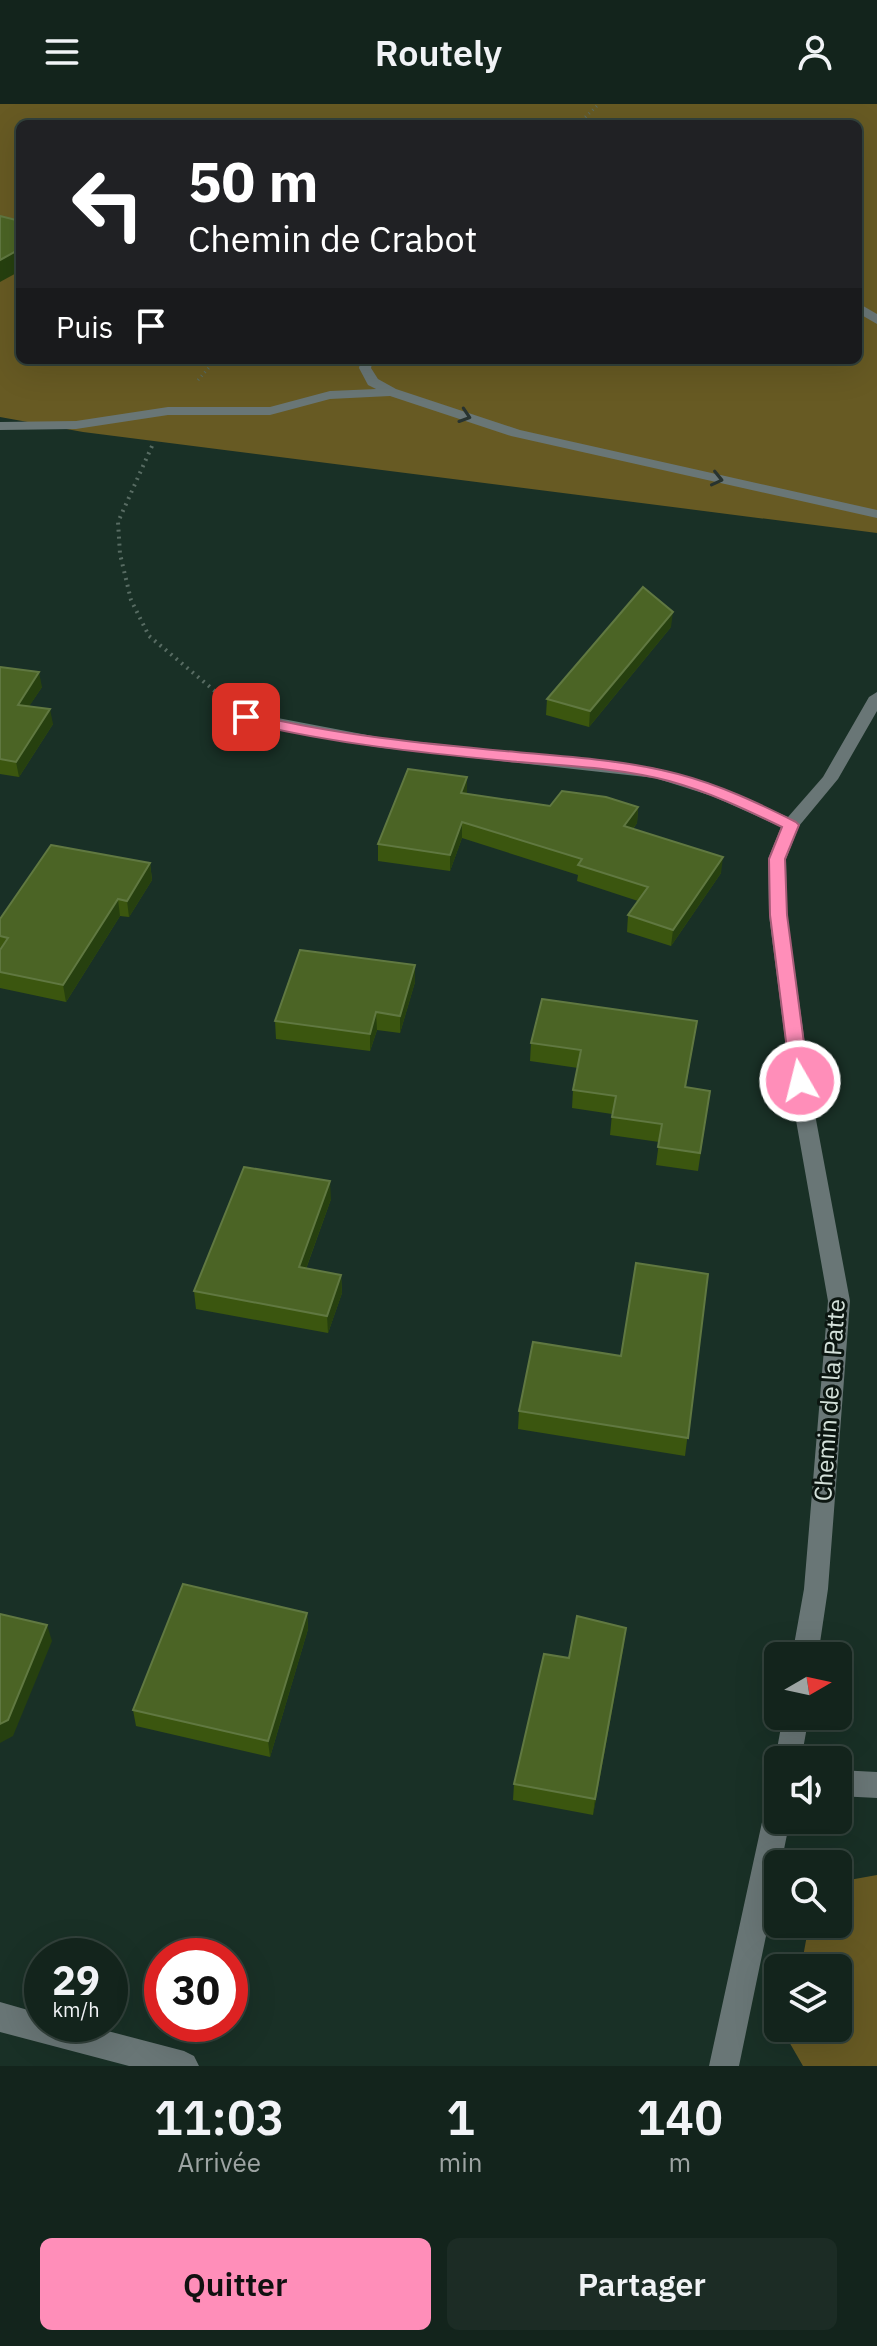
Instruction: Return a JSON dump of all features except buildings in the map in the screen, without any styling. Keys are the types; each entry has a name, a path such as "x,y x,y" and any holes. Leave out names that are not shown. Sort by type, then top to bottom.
{"street":[{"path":"366,364 373,382 391,392 516,433 877,514"},
{"path":"0,426 76,425 168,411 270,411 330,395 391,392"},
{"name":"Chemin de la Patte","path":"807,1642 816,1589 839,1301 804,1109 778,915 777,859 791,825 830,779 877,697"},
{"path":"246,717 294,730 439,749 629,768 675,778 739,799 791,825"},
{"path":"852,1784 877,1785"},
{"path":"724,2066 774,1834"},
{"path":"0,2017 184,2066"}],"path":[{"path":"582,120 599,104"},
{"path":"168,411 118,522 120,554 131,600 149,636 246,717"}],"shaded area":[{"path":"0,104 877,104 877,533 83,432 0,417"},
{"path":"877,1875 877,2066 803,2066 789,2042 852,2042 852,1954 804,1954 806,1938 852,1938 852,1879"}],"route":[{"path":"246,717 294,730 439,749 629,768 675,778 739,799 791,825 777,859 778,915 800,1081"}]}
